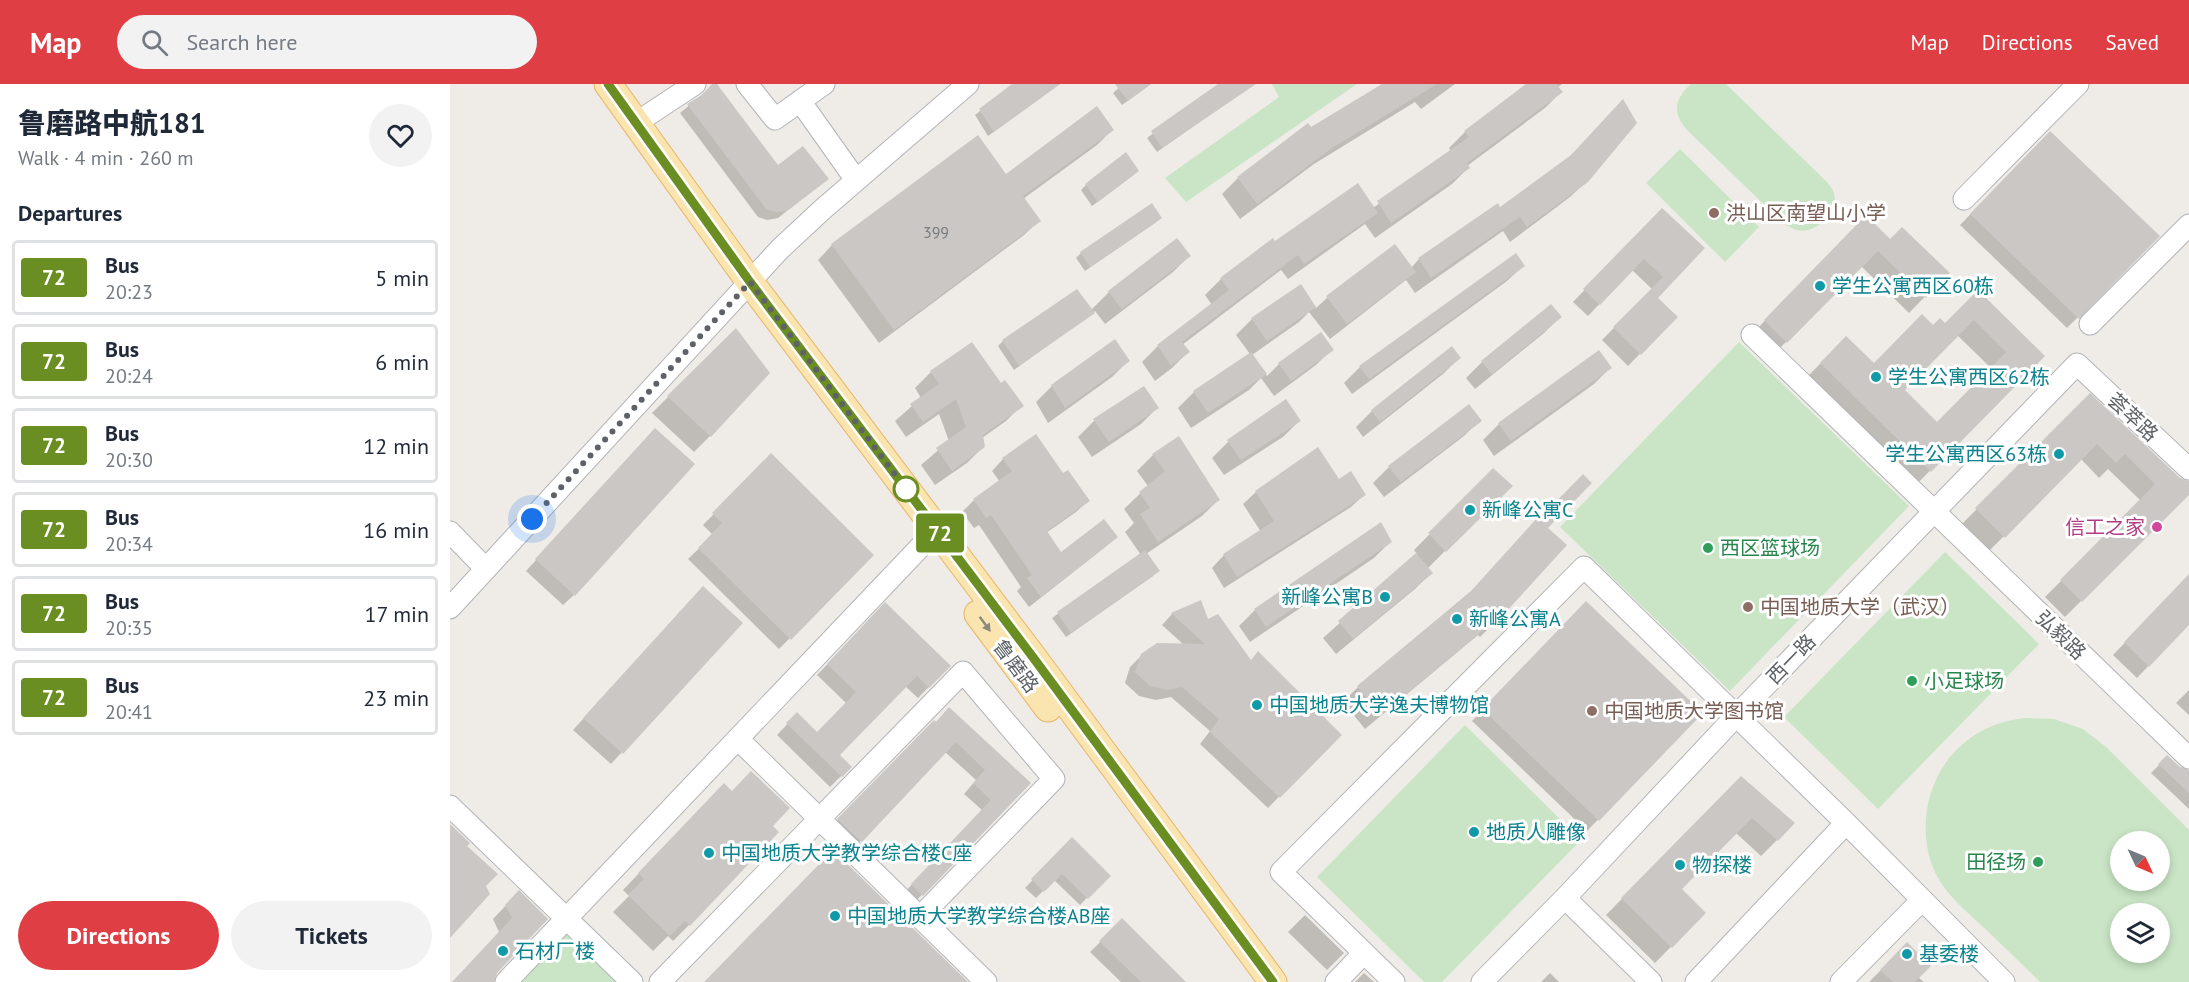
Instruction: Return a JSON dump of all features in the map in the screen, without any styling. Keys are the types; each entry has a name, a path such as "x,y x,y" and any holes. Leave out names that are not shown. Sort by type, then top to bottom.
{"main road":[{"name":"鲁磨路","path":"592,84 1035,660 1273,982"},
{"name":"鲁磨路","path":"608,84 746,287 925,542 1254,982"}],"street":[{"path":"636,123 695,84"},
{"path":"747,84 775,119 824,84"},
{"path":"450,608 780,249 968,84"},
{"path":"1964,199 2078,84"},
{"path":"800,101 856,180"},
{"path":"2090,324 2189,225"},
{"name":"弘毅路","path":"1752,335 2189,758"},
{"name":"西一路","path":"1482,982 1565,898 1736,716 2078,364"},
{"name":"荟萃路","path":"2078,364 2189,469"},
{"path":"450,532 486,569"},
{"path":"506,982 925,542"},
{"path":"1394,982 1281,872 1584,567 1846,823 2004,982"},
{"path":"660,982 963,672 1054,779 920,917"},
{"path":"738,739 986,982"},
{"path":"450,806 632,982"},
{"path":"1696,982 1846,823"},
{"path":"1565,898 1651,982"},
{"path":"1841,982 1922,900"},
{"path":"1336,982 1364,953"}],"green space":[{"path":"1272,84 1357,84 1186,202 1165,178 1279,97"},
{"path":"1691,84 1726,84 1826,181 1833,191 1835,201 1830,215 1818,226 1803,231 1783,223 1688,131 1679,119 1678,101"},
{"path":"1680,149 1759,227 1725,262 1646,183"},
{"path":"1739,342 1909,506 1730,691 1560,527"},
{"name":"小足球场","path":"1945,552 2039,644 1878,809 1784,717"},
{"path":"2024,718 2054,719 2083,729 2106,747 2189,830 2189,982 2040,982 1942,885 1930,860 1926,841 1928,802 1934,784 1943,767 1969,739 1989,727"},
{"path":"1465,725 1581,840 1442,982 1424,982 1317,877"},
{"path":"567,918 634,982 509,982"}],"building":[{"path":"712,84 717,84 778,165 803,146 829,179 787,211 776,212 766,209 687,104 702,95"},
{"path":"1012,84 1060,84 994,132 979,109"},
{"path":"1115,84 1151,84 1128,101"},
{"path":"1218,84 1256,84 1162,148 1151,131"},
{"path":"1382,84 1437,84 1332,148 1257,204 1237,177 1308,123 1311,127"},
{"path":"1526,84 1556,84 1563,92 1467,163 1470,168 1391,223 1377,201 1469,137 1464,131"},
{"path":"1623,99 1637,123 1588,182 1527,227 1520,217 1431,278 1418,258 1498,203 1500,207 1571,155"},
{"path":"1097,106 1114,130 1023,196 1041,221 894,330 831,244 978,135 1006,174"},
{"path":"2050,131 2160,236 2079,319 1970,214"},
{"path":"1126,152 1139,171 1098,202 1085,184"},
{"path":"1358,183 1378,213 1304,264 1298,255 1182,342 1190,352 1171,366 1157,345 1229,290 1220,278 1273,238 1275,241"},
{"path":"1152,203 1162,218 1090,267 1080,252"},
{"path":"1662,208 1705,248 1658,298 1678,317 1641,355 1613,327 1663,277 1644,259 1600,305 1583,289"},
{"name":"学生公寓西区60栋","path":"1866,215 1890,239 1902,227 1950,273 1926,298 1878,251 1787,343 1764,320"},
{"path":"1177,238 1191,256 1122,309 1108,291"},
{"path":"1395,244 1416,272 1347,324 1326,296"},
{"path":"1516,253 1525,266 1369,379 1359,366"},
{"path":"1301,284 1316,307 1267,341 1251,318"},
{"path":"1077,289 1095,313 1019,366 1002,340"},
{"name":"学生公寓西区62栋","path":"1978,290 2045,356 1931,472 1820,363 1846,336 1874,363 1922,314 1933,325 1940,318 1945,323","holes":["1974,320 2006,352 1937,422 1905,390"]},
{"path":"1551,304 1562,317 1492,374 1481,361"},
{"path":"736,328 770,373 711,437 667,396"},
{"path":"1321,332 1334,350 1291,381 1278,363"},
{"path":"1115,339 1130,361 1065,408 1051,385"},
{"path":"972,342 1001,383 1005,380 1024,406 983,435 985,447 952,471 936,448 966,427 956,399 923,422 910,404 939,384 930,371"},
{"path":"1452,346 1461,358 1380,422 1371,410"},
{"path":"1599,350 1612,368 1511,441 1498,423"},
{"path":"1251,352 1267,374 1208,413 1193,391"},
{"path":"1144,386 1159,408 1109,442 1093,419"},
{"path":"2090,393 2180,478 2189,481 2189,495 2082,602 2060,580 2155,484 2125,454 2116,463 2097,444 2005,538 1975,508"},
{"path":"1286,399 1301,421 1241,460 1227,440"},
{"path":"1469,404 1482,421 1401,482 1388,466"},
{"path":"655,428 695,464 575,596 535,559"},
{"path":"1036,434 1063,473 1068,470 1090,501 1047,531 1061,552 1104,519 1118,537 1041,597 1027,578 1032,575 991,515 986,518 973,499 1012,471 1002,458"},
{"path":"1179,436 1220,500 1158,542 1140,514 1150,508 1139,492 1165,471 1152,454"},
{"path":"1318,447 1339,479 1351,471 1366,495 1237,577 1223,554 1274,521 1255,491"},
{"path":"771,453 874,555 791,640 698,548 722,523 712,513"},
{"name":"新峰公寓C","path":"1493,468 1513,486 1446,552 1428,533"},
{"name":"新峰公寓A","path":"1583,474 1592,483 1548,528 1567,545 1496,623 1494,621 1381,715 1357,686 1471,591 1537,518 1539,519"},
{"path":"1381,522 1392,542 1266,627 1254,609"},
{"path":"1145,550 1160,571 1071,633 1057,612"},
{"name":"新峰公寓B","path":"1416,553 1433,573 1353,639 1338,621"},
{"path":"2189,574 2189,625 2149,667 2124,642"},
{"path":"703,586 743,623 623,754 583,718"},
{"name":"中国地质大学逸夫博物馆","path":"1201,600 1208,619 1218,614 1251,660 1258,651 1342,735 1280,798 1210,732 1219,719 1182,687 1167,690 1150,686 1135,672 1141,654 1157,643 1205,644 1171,613"},
{"name":"中国地质大学图书馆","path":"1586,601 1703,713 1599,821 1482,709"},
{"path":"885,602 951,666 929,688 917,676 840,755 852,767 842,777 786,723 797,712 817,732 856,692 827,664"},
{"path":"949,707 1031,783 923,896 911,884 991,800 973,783 985,770 956,742 862,842 837,819"},
{"path":"2167,755 2180,767 2189,770 2189,793 2158,764"},
{"name":"中国地质大学教学综合楼C座","path":"751,771 790,808 773,826 779,832 690,926 685,921 670,936 628,895 644,879 638,873 724,783 732,791"},
{"name":"物探楼","path":"1741,776 1795,823 1778,841 1752,818 1682,889 1706,913 1672,948 1621,898"},
{"path":"450,824 470,843 467,846 498,874 486,886 490,894 450,938"},
{"path":"1072,837 1111,876 1088,899 1062,874 1044,892 1031,879"},
{"name":"中国地质大学教学综合楼AB座","path":"833,850 968,982 704,982"},
{"name":"石材厂楼","path":"519,890 548,919 497,973 494,982 452,982 512,918 505,905"},
{"path":"1122,918 1186,982 1141,982 1099,941"},
{"name":"基委楼","path":"1907,942 1931,966 1915,982 1893,982 1880,970"}],"bus line":[{"name":"72","path":"608,84 750,282 1035,660 1273,982"}],"place":[{"name":"洪山区南望山小学","path":"1714,213"},
{"name":"学生公寓西区60栋","path":"1820,286"},
{"name":"学生公寓西区62栋","path":"1876,377"},
{"name":"学生公寓西区63栋","path":"2059,454"},
{"name":"新峰公寓C","path":"1470,510"},
{"name":"信工之家","path":"2157,527"},
{"name":"西区篮球场","path":"1708,548"},
{"name":"新峰公寓B","path":"1385,597"},
{"name":"中国地质大学（武汉）","path":"1748,607"},
{"name":"新峰公寓A","path":"1457,619"},
{"name":"小足球场","path":"1912,681"},
{"name":"中国地质大学逸夫博物馆","path":"1257,705"},
{"name":"中国地质大学图书馆","path":"1592,711"},
{"name":"地质人雕像","path":"1474,832"},
{"name":"中国地质大学教学综合楼C座","path":"709,853"},
{"name":"田径场","path":"2038,862"},
{"name":"物探楼","path":"1680,865"},
{"name":"中国地质大学教学综合楼AB座","path":"835,916"},
{"name":"石材厂楼","path":"503,951"},
{"name":"基委楼","path":"1907,954"}],"route":[{"path":"532,519 750,282 906,489"}]}
